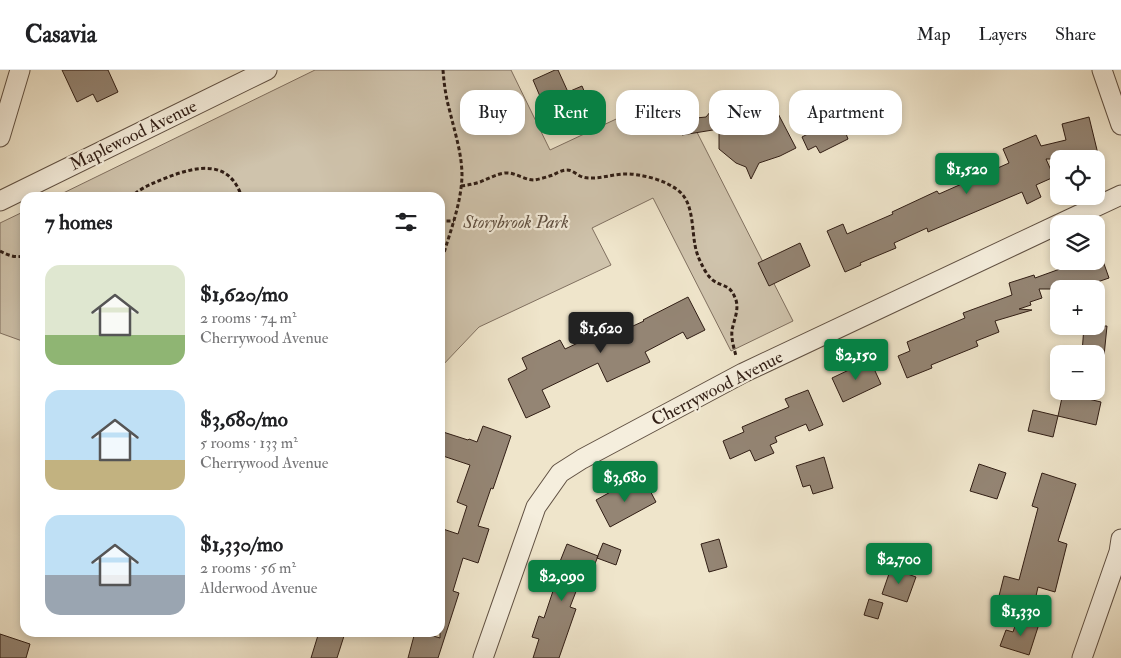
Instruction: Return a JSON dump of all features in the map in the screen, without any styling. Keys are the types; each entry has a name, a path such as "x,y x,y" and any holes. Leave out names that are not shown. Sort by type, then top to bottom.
{"street":[{"path":"0,136 20,70"},
{"name":"Maplewood Avenue","path":"0,201 266,70"},
{"path":"1102,70 1121,125"},
{"name":"Cherrywood Avenue","path":"1078,215 1121,195"},
{"name":"Cherrywood Avenue","path":"483,658 536,507 560,473 582,459 743,373 1050,228"},
{"path":"1082,658 1119,552 1121,539"}],"path":[{"path":"443,70 448,105 460,152 462,175 462,186 445,250"},
{"path":"137,192 150,184 188,170 204,168 218,170 229,176 237,184 240,192"},
{"path":"462,186 478,183 504,173 515,174 532,180 551,176 566,170 572,171 581,177 591,178 603,178 619,174 644,176 678,190 686,201 701,264 715,281 728,287 736,300 737,310 732,338 734,350 743,373"},
{"path":"445,221 454,221"},
{"path":"0,251 20,256"}],"green space":[{"name":"Storybrook Park","path":"315,70 511,70 521,90 460,90 460,135 525,135 525,99 535,119 535,135 543,135 550,150 582,135 606,135 606,124 616,119 616,135 698,135 793,321 731,351 653,198 592,228 611,265 479,327 445,363 445,192 65,192"},
{"path":"20,213 20,340 0,333 0,223"}],"building":[{"path":"62,70 108,70 118,92 97,102 93,94 77,102"},
{"path":"558,70 567,90 537,90 533,80"},
{"path":"582,86 584,90 573,90"},
{"path":"709,113 709,131 699,132 699,118 706,117"},
{"path":"779,115 796,148 759,163 751,179 746,167 736,163 719,149 719,135 779,135"},
{"path":"1089,117 1097,150 1050,150 1050,159 1046,159 1050,168 1050,179 1036,185 1041,197 1027,204 1022,192 928,232 927,228 894,243 896,248 860,263 861,265 845,272 827,231 843,224 847,234 893,214 892,212 937,191 939,194 1009,163 1003,149 1036,135 1041,146 1066,140 1062,124"},
{"path":"806,135 846,135 848,139 820,153 816,146 808,150 802,137"},
{"path":"800,243 810,266 769,286 758,263"},
{"path":"1105,267 1109,278 1103,280 1050,280 1050,289 1039,289 1042,298 1030,302 1031,305 1019,309 1032,310 995,321 999,332 976,341 978,346 931,365 932,368 907,378 898,356 910,351 907,342 965,318 963,313 1012,295 1009,283 1034,275 1035,278 1057,270 1105,270"},
{"path":"688,297 705,330 687,339 683,332 645,352 650,362 607,382 598,363 542,390 550,407 526,418 508,379 527,369 522,358 560,340 565,349 608,329 611,336 644,321"},
{"path":"1105,326 1107,326 1105,346 1083,345 1083,335 1105,335"},
{"path":"870,360 881,384 843,402 832,378"},
{"path":"808,390 823,425 809,431 806,424 775,437 777,442 770,445 774,453 755,461 750,450 730,459 723,441 744,432 742,427 789,407 785,399"},
{"path":"1061,400 1093,400 1101,402 1096,425 1058,416"},
{"path":"1033,410 1058,416 1053,437 1028,431"},
{"path":"483,426 511,436 478,526 489,529 478,563 463,558 453,591 459,593 445,636 445,530 458,534 467,506 457,502 470,465 445,457 445,433 477,442"},
{"path":"824,457 833,488 813,494 810,485 803,487 796,466"},
{"path":"979,464 1006,473 997,499 970,491"},
{"path":"1042,473 1076,484 1058,541 1067,544 1055,592 1038,587 1034,605 999,596 1004,576 1019,580 1038,508 1032,506"},
{"path":"646,483 656,502 610,527 596,500 625,484 630,492"},
{"path":"719,539 727,567 709,572 701,544"},
{"path":"603,543 621,550 616,565 597,558"},
{"path":"567,544 598,556 589,579 582,576 570,607 576,609 559,658 533,658 539,639 532,637 539,616 544,618 558,576 555,574"},
{"path":"891,568 916,577 907,602 882,594"},
{"path":"869,599 883,603 878,619 864,615"},
{"path":"1018,617 1039,624 1029,655 1000,646 1006,630 1013,632"},
{"path":"0,634 30,644 26,658 0,658"},
{"path":"317,637 344,637 337,658 311,658"},
{"path":"414,637 445,637 438,658 408,658"}]}
